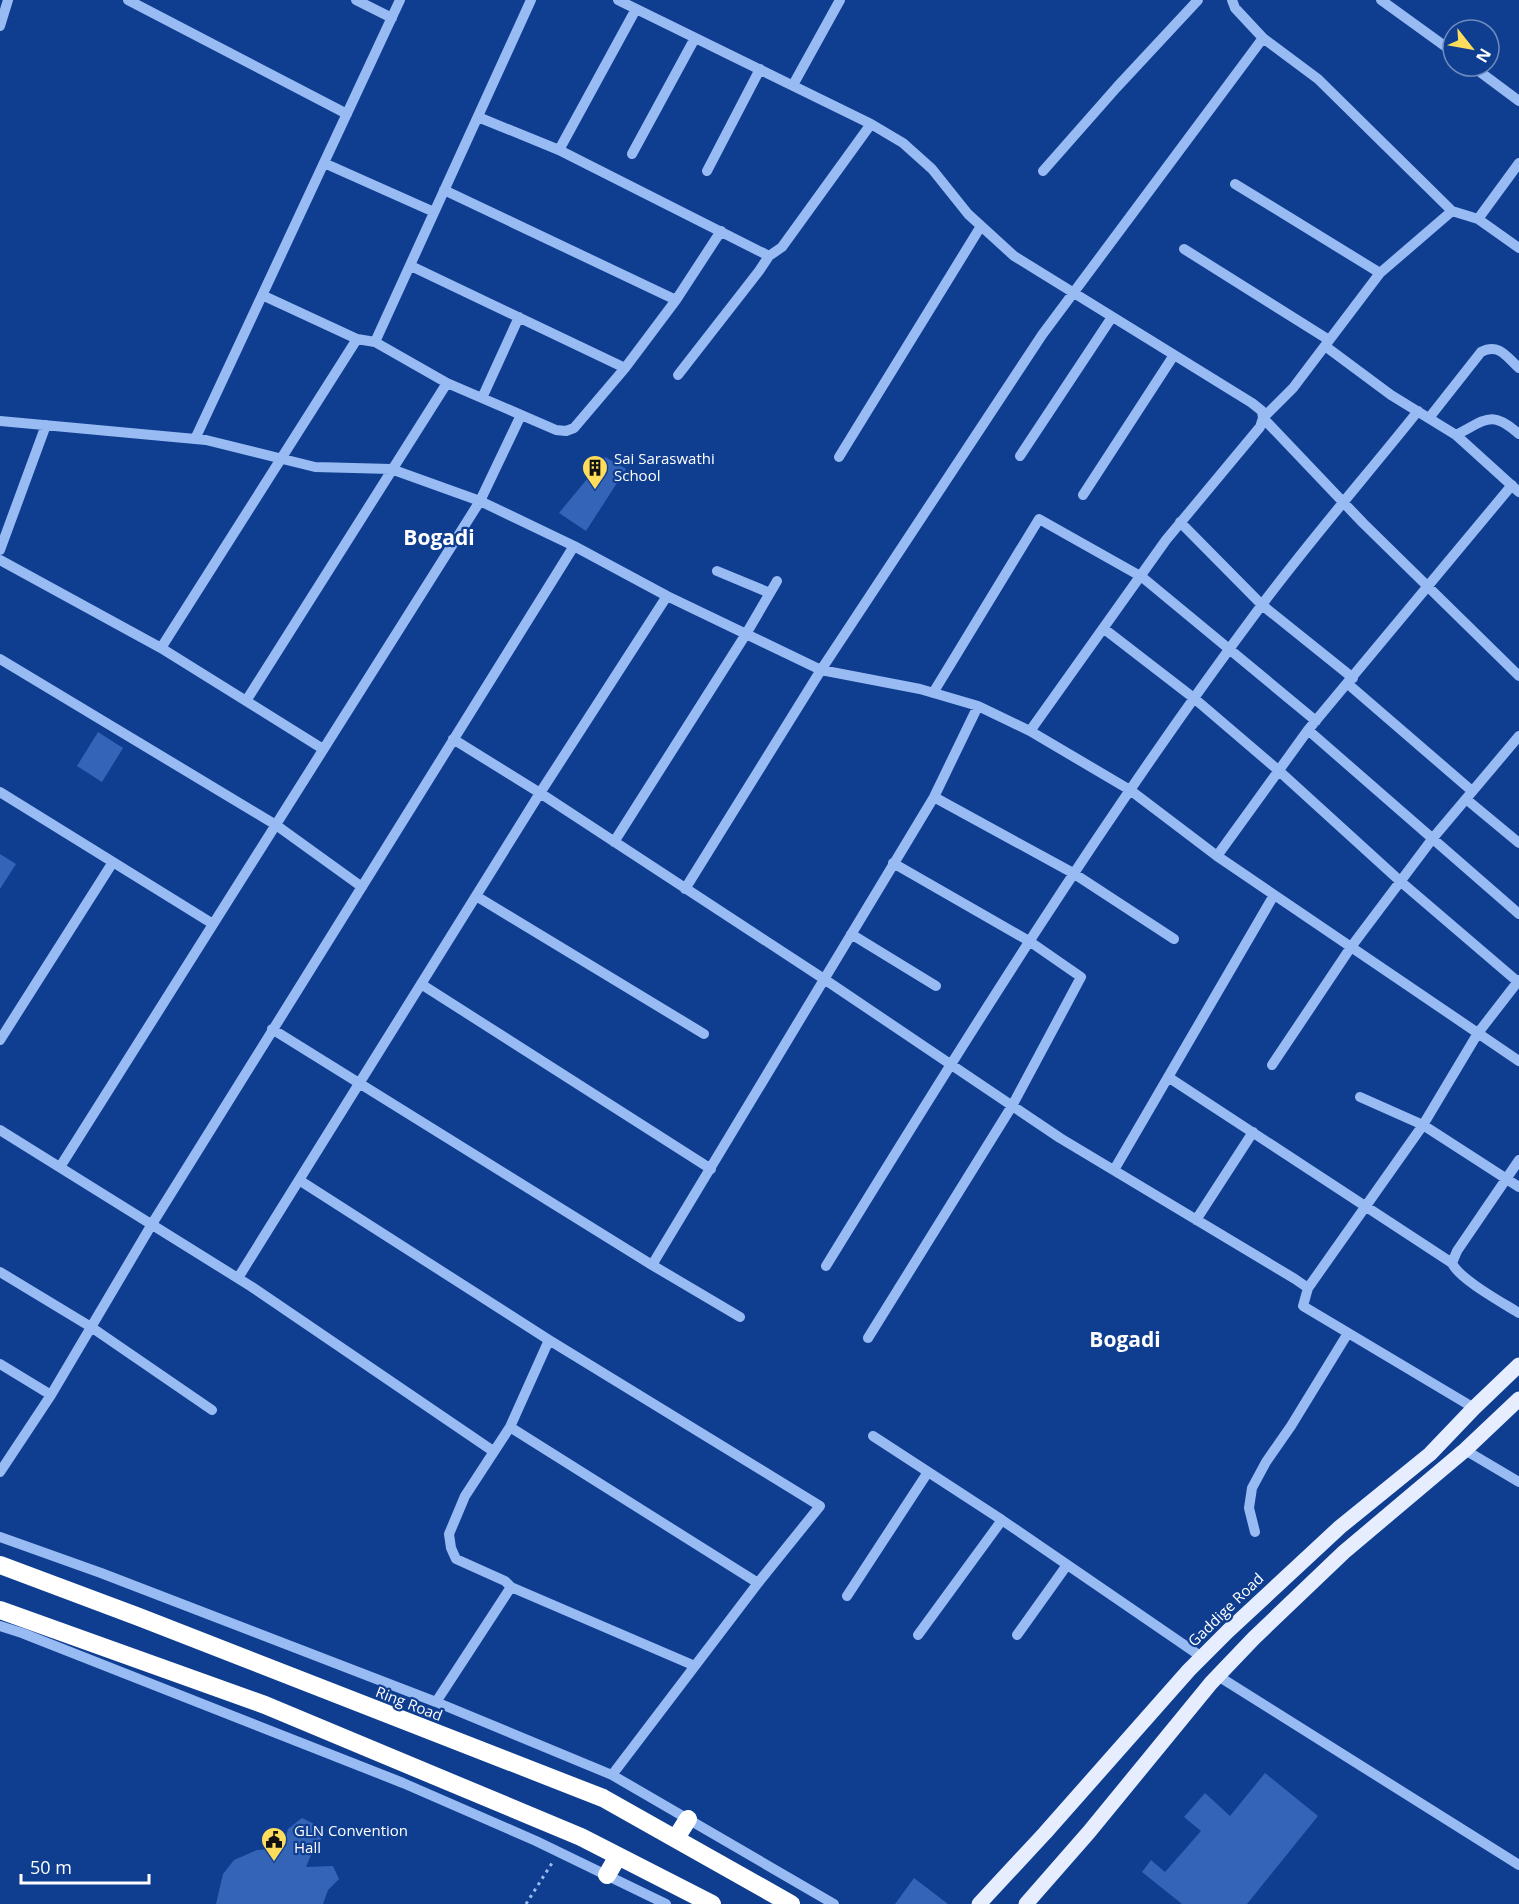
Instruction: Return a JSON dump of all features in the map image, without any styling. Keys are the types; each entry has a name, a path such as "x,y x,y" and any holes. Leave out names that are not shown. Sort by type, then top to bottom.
{"highway":[{"name":"Ring Road","path":"0,1565 603,1798 791,1904"},
{"path":"0,1610 265,1706 581,1837 712,1904"},
{"path":"403,1783 410,1766"},
{"path":"676,1838 688,1819"},
{"path":"607,1875 618,1856"}],"main road":[{"name":"Gaddige Road","path":"979,1904 1228,1631 1340,1527 1430,1454 1519,1365"},
{"path":"1026,1904 1089,1832 1218,1676 1344,1552 1466,1450 1519,1399"}],"street":[{"path":"0,26 8,0"},
{"path":"128,0 347,114"},
{"path":"356,0 392,18"},
{"path":"195,439 400,0"},
{"path":"375,342 531,0"},
{"path":"618,0 871,124 903,143 932,169 968,214 1014,256 1262,411 1263,418 1260,427 1180,522 1030,731"},
{"path":"792,85 840,0"},
{"path":"1043,171 1116,87 1198,0"},
{"path":"1232,0 1235,8 1263,38 1318,79 1452,211 1478,219 1519,248"},
{"path":"1381,0 1441,43"},
{"path":"559,150 636,9"},
{"path":"632,154 694,38"},
{"path":"685,889 821,670 1042,335 1263,38"},
{"path":"707,171 760,69"},
{"path":"1488,78 1519,101"},
{"path":"478,117 559,150 769,256"},
{"path":"678,375 769,256 782,247 871,124"},
{"path":"324,163 434,212"},
{"path":"1478,219 1519,163"},
{"path":"1235,184 1380,273"},
{"path":"444,190 676,300"},
{"path":"1263,418 1293,388 1380,273 1452,211"},
{"path":"839,457 981,226"},
{"path":"262,295 357,339 375,342 447,382 556,430 566,432 573,428 625,368 676,300 721,231"},
{"path":"1184,249 1327,343 1391,395 1456,435 1516,489 1429,586 1308,730 1217,856"},
{"path":"411,266 625,368"},
{"path":"482,398 519,317"},
{"path":"1020,456 1112,317"},
{"path":"161,648 357,339"},
{"path":"1429,418 1481,352 1489,348 1496,349 1519,368"},
{"path":"1083,495 1174,355"},
{"path":"246,701 447,382"},
{"path":"826,1266 950,1064 1073,873 1130,790 1262,605 1418,411"},
{"path":"60,1167 480,501 521,415"},
{"path":"1263,418 1344,503 1519,676"},
{"path":"1456,435 1489,419 1496,418 1508,424 1519,434"},
{"path":"0,421 206,440 279,460 315,467 391,470 480,501 574,546 667,596 821,670 933,693 978,706 1030,731 1130,790 1217,856 1519,1061"},
{"path":"0,550 46,425"},
{"path":"933,693 1039,519 1142,577 1316,721"},
{"path":"1180,522 1262,605 1350,681 1519,843"},
{"path":"0,1472 51,1395 152,1224 272,1029 574,546"},
{"path":"0,560 161,648 323,749"},
{"path":"717,571 770,593"},
{"path":"614,842 777,581"},
{"path":"238,1278 540,793 667,596"},
{"path":"1103,628 1195,699 1278,770 1400,882 1518,981 1478,1033 1423,1125 1308,1288 1303,1306 1474,1408"},
{"path":"0,658 276,825 362,887"},
{"path":"652,1265 934,797 978,706"},
{"path":"1308,730 1519,914"},
{"path":"1272,1065 1351,947 1433,838 1519,736"},
{"path":"453,740 540,793 824,979 1060,1138 1308,1288"},
{"path":"0,792 213,924"},
{"path":"934,797 1073,873 1174,939"},
{"path":"0,1040 113,862"},
{"path":"868,1338 1012,1106 1081,977 1029,941 893,863"},
{"path":"1114,1170 1274,895"},
{"path":"476,896 704,1034"},
{"path":"851,934 936,986"},
{"path":"421,984 711,1169"},
{"path":"272,1029 652,1265 740,1317"},
{"path":"1168,1077 1452,1263 1468,1280 1519,1313"},
{"path":"1360,1097 1423,1125 1519,1187"},
{"path":"0,1130 238,1278 493,1451"},
{"path":"1196,1220 1253,1132"},
{"path":"1452,1263 1457,1251 1519,1161"},
{"path":"299,1180 549,1340 820,1506 758,1583 612,1775"},
{"path":"0,1272 91,1327 212,1410"},
{"path":"1255,1532 1249,1508 1252,1488 1347,1333"},
{"path":"549,1340 510,1427 465,1496 449,1533 451,1548 456,1559 505,1581 511,1587 695,1666"},
{"path":"0,1364 51,1395"},
{"path":"510,1427 758,1583"},
{"path":"873,1436 1002,1520 1202,1657"},
{"path":"1466,1450 1519,1482"},
{"path":"847,1596 928,1472"},
{"path":"918,1635 1002,1520"},
{"path":"0,1537 436,1702 612,1775 834,1904"},
{"path":"1017,1635 1067,1565"},
{"path":"436,1702 511,1587"},
{"path":"0,1626 403,1783 560,1852 666,1904"},
{"path":"1218,1676 1519,1865"}],"path":[{"path":"526,1904 560,1852"}],"building":[{"name":"Sai Saraswathi School","path":"605,457 626,469 586,531 559,513"},
{"path":"98,732 123,748 102,782 77,766"},
{"path":"0,854 16,864 0,889"},
{"path":"1265,1773 1318,1816 1247,1904 1182,1904 1142,1872 1151,1860 1165,1872 1201,1831 1184,1817 1205,1793 1230,1816"},
{"name":"GLN Convention Hall","path":"302,1818 314,1824 324,1836 315,1845 306,1867 333,1866 339,1879 328,1890 323,1904 216,1904 223,1874 234,1860 257,1850 283,1848 288,1829"},
{"path":"914,1878 948,1904 895,1904"}],"place":[{"name":"Sai Saraswathi School","path":"595,491"},
{"name":"GLN Convention Hall","path":"274,1863"}],"district":[{"name":"Bogadi","path":"439,538"},
{"name":"Bogadi","path":"1125,1340"}]}
